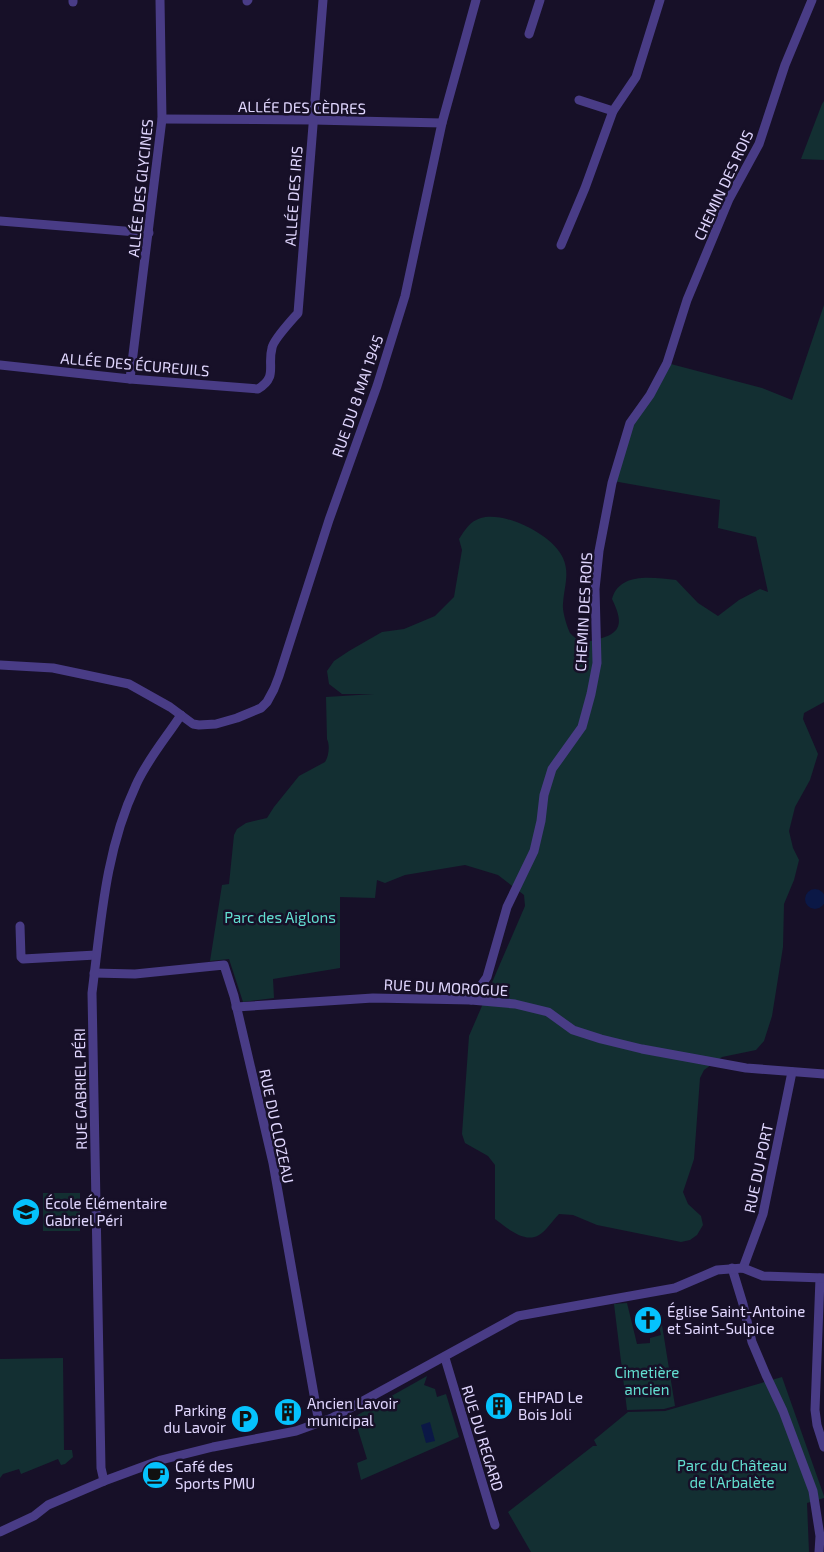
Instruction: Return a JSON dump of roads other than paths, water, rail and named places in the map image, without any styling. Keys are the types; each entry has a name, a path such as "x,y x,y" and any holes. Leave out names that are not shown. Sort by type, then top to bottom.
{"street":[{"name":"ALLÉE DES GLYCINES","path":"130,379 162,119 160,0"},
{"name":"ALLÉE DES IRIS","path":"266,384 270,378 272,346 298,313 323,0"},
{"name":"RUE DU 8 MAI 1945","path":"0,665 59,669 129,684 143,690 193,724 199,726 216,724 237,718 260,708 266,702 274,689 329,520 377,386 405,296 442,123 476,0"},
{"path":"529,34 540,0"},
{"path":"560,245 585,188 613,111 636,77 660,0"},
{"name":"CHEMIN DES ROIS","path":"470,1000 487,977 507,907 534,851 541,821 544,795 552,769 582,727 592,694 597,663 595,589 599,551 612,484 630,423 650,395 667,363 687,300 729,199 759,144 785,65 812,0"},
{"path":"579,100 613,111"},
{"name":"ALLÉE DES CÈDRES","path":"162,119 442,123"},
{"path":"0,221 149,233"},
{"name":"ALLÉE DES ÉCUREUILS","path":"0,365 130,379 258,389 266,384"},
{"name":"RUE GABRIEL PÉRI","path":"104,1481 101,1468 98,1365 92,992 100,921 110,866 127,806 143,772 181,715"},
{"path":"20,926 21,957 23,959 96,955"},
{"name":"RUE DU CLOZEAU","path":"94,973 135,974 224,965 236,1007 273,1163 319,1423"},
{"name":"RUE DU MOROGUE","path":"236,1007 373,998 470,1000 515,1004 548,1012 573,1030 642,1049 746,1068 824,1074"},
{"name":"RUE DU PORT","path":"743,1268 763,1214 792,1072"},
{"path":"0,1532 34,1516 48,1505 104,1481 161,1460 205,1449 279,1435 332,1418 445,1358 518,1316 675,1288 717,1270 732,1268 743,1268 763,1276 822,1278 816,1410 824,1447"},
{"path":"732,1268 744,1304 752,1342 783,1411 813,1491 820,1536 819,1552"},
{"name":"RUE DU REGARD","path":"445,1358 495,1525"}],"water":[{"path":"815,889 822,892 825,899 822,906 815,909 808,906 805,899 808,892"},
{"path":"430,1422 435,1441 426,1443 421,1425"}],"place":[{"name":"École Élémentaire Gabriel Péri","path":"26,1212"},
{"name":"Église Saint-Antoine et Saint-Sulpice","path":"648,1320"},
{"name":"EHPAD Le Bois Joli","path":"499,1406"},
{"name":"Ancien Lavoir municipal","path":"288,1412"},
{"name":"Parking du Lavoir","path":"245,1419"},
{"name":"Café des Sports PMU","path":"156,1475"}],"park label":[{"name":"Parc des Aiglons","path":"280,917"},
{"name":"Cimetière ancien","path":"647,1380"},
{"name":"Parc du Château de l'Arbalète","path":"732,1474"}]}
